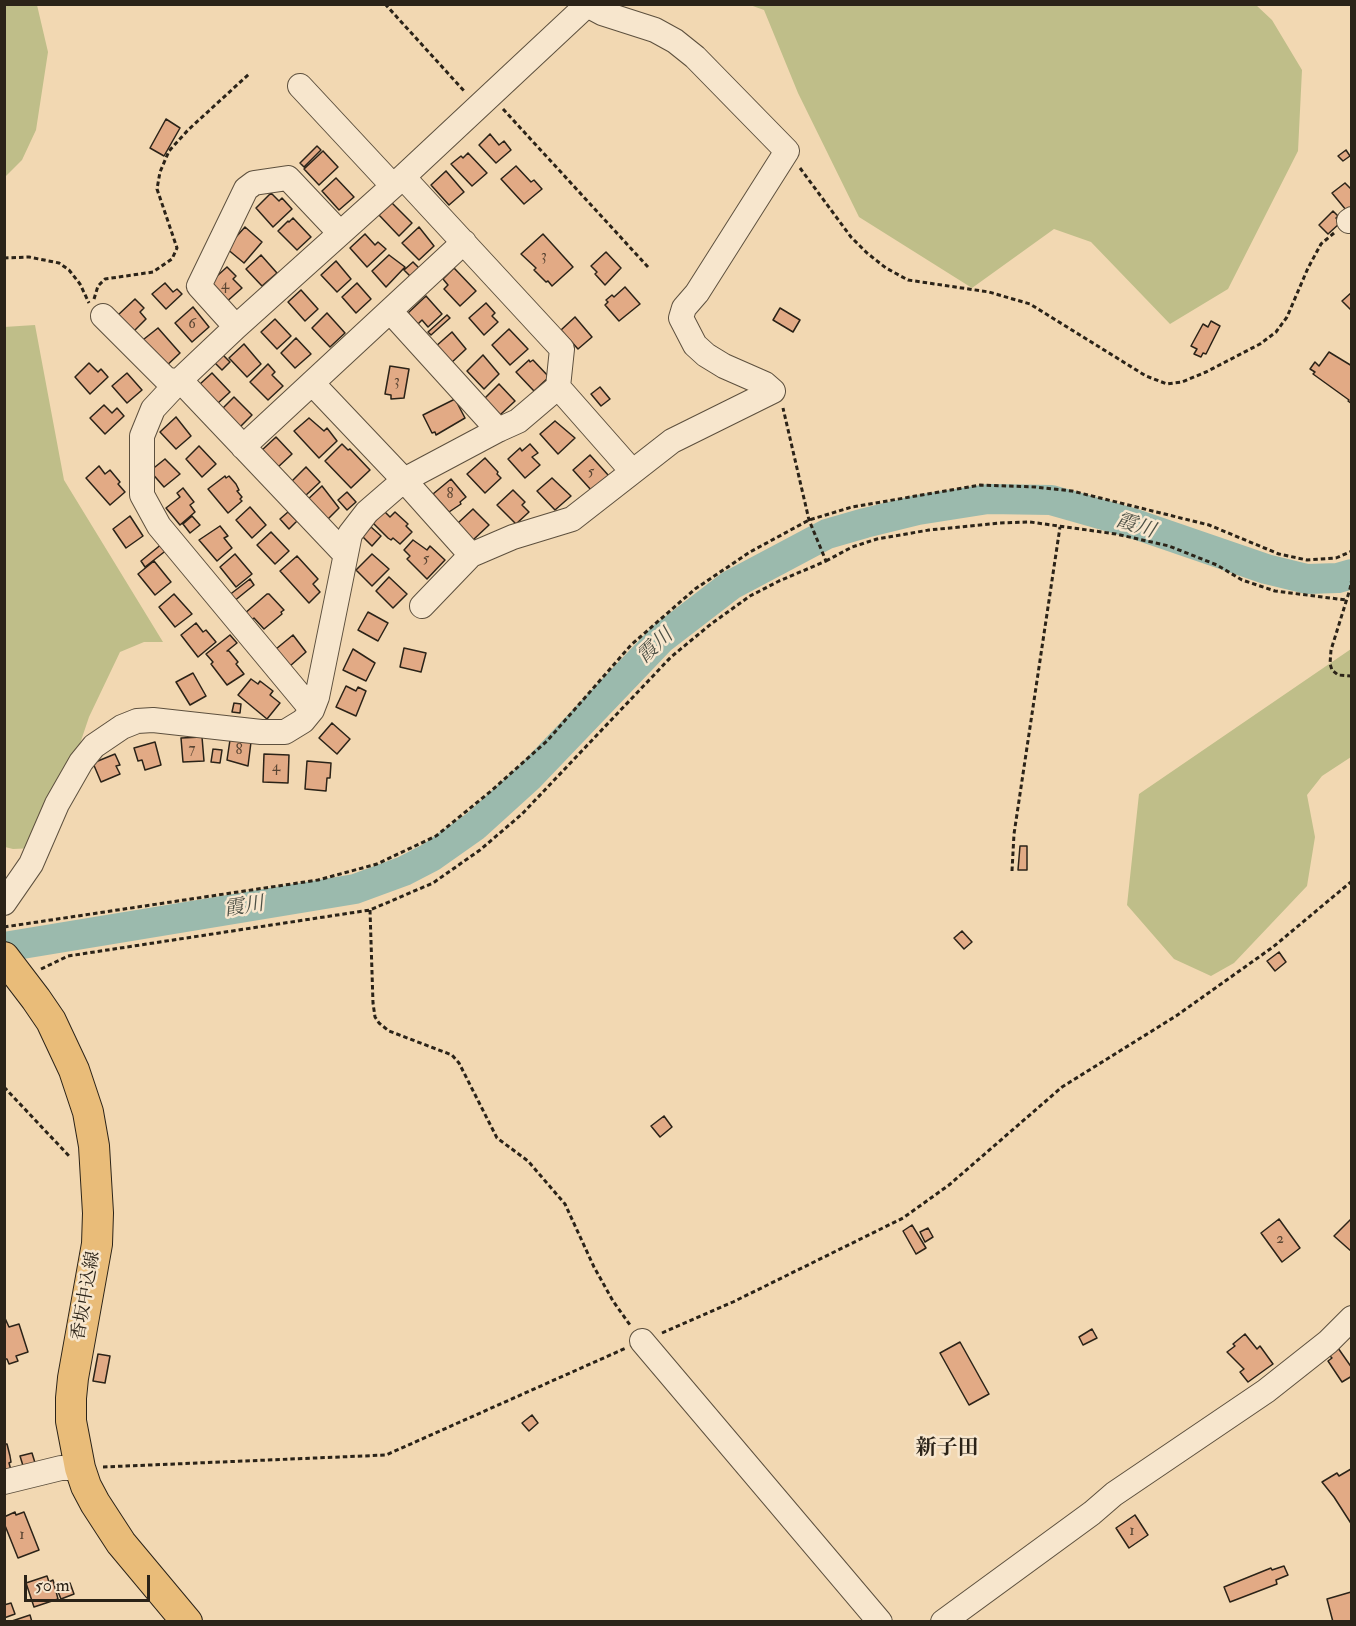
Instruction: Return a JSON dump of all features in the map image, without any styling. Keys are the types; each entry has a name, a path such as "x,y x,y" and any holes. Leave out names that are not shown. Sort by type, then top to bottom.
{"main road":[{"name":"香坂中込線","path":"13,967 51,1022 74,1070 88,1112 94,1146 97,1179 97,1244 71,1398 71,1420 80,1468 95,1503 121,1543 187,1622"}],"street":[{"path":"312,710 159,525 142,495 142,436 153,410 180,380 587,5 602,13 655,30 675,40 695,57 788,152 697,293 684,308 681,318 695,345 706,355 724,366 765,384 773,391 672,441 572,519 513,537 471,555 422,606"},
{"path":"4,903 31,864 57,804 81,762 94,746 122,727 137,721 153,720 261,732 285,732 303,721 312,710 317,697 345,554 350,534 355,526 367,512 404,480 518,421 558,387 562,349 464,242 300,86"},
{"path":"236,327 199,286 246,189 254,183 288,178 339,232"},
{"path":"243,447 464,242"},
{"path":"390,311 498,430"},
{"path":"103,316 168,381 180,380"},
{"path":"180,380 345,554"},
{"path":"312,383 471,555"},
{"path":"558,387 632,471"},
{"path":"943,1622 1092,1513 1114,1494 1266,1391 1328,1342 1352,1318"},
{"path":"642,1341 880,1622"},
{"path":"4,1482 61,1468 80,1468"}],"path":[{"path":"386,4 648,267"},
{"path":"4,258 29,257 59,263 69,270 80,284 91,307 98,286 105,279 153,272 165,266 172,260 177,248 157,189 160,172 169,151 188,130 249,74"},
{"path":"788,152 851,237 886,268 908,280 989,292 1030,304 1146,376 1167,384 1182,382 1206,372 1260,345 1276,332 1287,318 1321,244 1350,220"},
{"path":"773,391 782,403 809,520 826,561"},
{"path":"4,927 318,880 377,864 436,836 547,741 631,645 695,589 750,552 809,520 852,507 980,485 1035,487 1072,491 1209,525 1279,554 1307,560 1336,558 1352,551"},
{"path":"13,967 68,956 370,910 433,883 480,850 522,814 671,657 711,624 750,596 779,581 852,547 877,539 928,530 1030,522 1116,534 1169,546 1217,565 1242,580 1275,591 1346,600"},
{"path":"1011,871 1014,834 1059,527"},
{"path":"1352,578 1331,650 1330,664 1332,670 1338,675 1352,676"},
{"path":"80,1468 386,1455 733,1302 903,1218 950,1185 1062,1087 1176,1016 1244,968 1351,882"},
{"path":"370,910 375,1017 389,1031 452,1055 459,1063 497,1138 528,1161 564,1204 613,1301 642,1341"},
{"path":"4,1087 82,1170 97,1179"}],"shaded area":[{"path":"5,4 37,5 48,52 36,130 22,160 5,177"},
{"path":"750,5 1256,5 1272,20 1302,70 1298,151 1228,289 1170,324 1091,242 1054,229 972,288 859,217 798,93 764,10"},
{"path":"35,325 64,480 163,642 144,642 120,652 89,717 56,815 35,848 13,849 5,847 4,327"},
{"path":"1351,649 1351,757 1322,776 1307,795 1315,837 1307,886 1234,963 1211,976 1174,959 1127,905 1139,794"}],"building":[{"path":"166,119 180,128 164,156 150,148"},
{"path":"490,134 499,145 504,141 511,150 496,163 479,145"},
{"path":"317,146 321,150 304,167 300,163"},
{"path":"1346,150 1350,156 1343,161 1338,156"},
{"path":"323,151 338,167 319,185 304,169"},
{"path":"468,153 487,173 472,186 451,164"},
{"path":"516,166 531,182 534,180 542,189 524,204 501,179"},
{"path":"446,171 464,192 449,205 431,185"},
{"path":"336,178 354,197 339,210 322,191"},
{"path":"1345,183 1352,190 1351,216 1332,193"},
{"path":"271,193 279,201 282,198 292,209 273,227 256,208"},
{"path":"392,203 412,223 399,236 379,215"},
{"path":"1333,211 1340,223 1328,234 1319,225"},
{"path":"293,218 311,237 297,250 278,231"},
{"path":"245,227 262,242 244,263 226,248"},
{"path":"419,227 434,246 419,260 402,243"},
{"path":"365,234 375,245 378,242 386,249 367,267 350,248"},
{"path":"543,234 573,267 552,286 521,254"},
{"path":"606,252 621,268 605,285 591,266"},
{"path":"261,255 277,273 262,286 246,269"},
{"path":"389,255 405,267 386,287 372,271"},
{"path":"336,261 351,279 337,292 321,275"},
{"path":"413,262 420,269 411,277 404,270"},
{"path":"227,267 236,276 233,279 242,288 224,304 207,285"},
{"path":"454,268 476,291 460,306 444,289 448,285 443,279"},
{"path":"165,283 173,292 177,289 182,294 166,309 152,294"},
{"path":"357,283 371,299 356,313 342,297"},
{"path":"625,287 640,304 619,321 605,305 608,302 606,300 612,295 614,297"},
{"path":"301,290 318,309 305,321 288,302"},
{"path":"1352,292 1352,311 1342,301"},
{"path":"426,296 442,314 428,327 422,320 418,324 408,313"},
{"path":"135,299 144,308 140,312 146,319 132,333 117,316"},
{"path":"486,303 495,313 492,316 498,322 484,335 469,318"},
{"path":"193,307 209,327 192,342 175,323"},
{"path":"780,308 800,320 793,332 773,320"},
{"path":"327,313 345,333 330,347 312,328"},
{"path":"447,315 450,318 431,335 428,332"},
{"path":"575,317 592,337 578,349 561,330"},
{"path":"275,319 291,336 277,349 261,332"},
{"path":"1211,321 1220,326 1206,354 1203,353 1201,357 1194,354 1197,349 1191,346 1203,324 1208,327"},
{"path":"158,328 180,353 163,369 139,343"},
{"path":"509,329 528,349 510,365 492,345"},
{"path":"452,332 466,349 450,364 435,347"},
{"path":"296,338 311,354 295,368 281,353"},
{"path":"244,344 261,364 247,377 229,358"},
{"path":"1329,352 1352,366 1352,404 1313,374 1315,372 1310,369 1315,362 1319,366"},
{"path":"222,354 230,362 222,370 213,361"},
{"path":"483,355 499,374 484,389 467,371"},
{"path":"529,360 530,362 533,360 549,377 534,391 516,372"},
{"path":"89,363 98,372 101,369 108,377 90,394 75,377"},
{"path":"268,364 275,372 272,375 283,386 268,400 250,382"},
{"path":"390,366 409,369 404,398 391,399 391,395 385,394"},
{"path":"127,373 142,390 127,403 112,386"},
{"path":"212,373 230,392 217,404 199,385"},
{"path":"499,384 515,401 500,415 484,399"},
{"path":"600,387 610,399 601,406 591,394"},
{"path":"234,397 252,415 240,427 222,409"},
{"path":"455,399 465,418 436,435 435,432 432,433 423,415"},
{"path":"104,405 112,413 117,408 124,416 105,434 90,418"},
{"path":"176,417 191,436 176,449 160,432"},
{"path":"309,418 324,431 327,428 337,441 319,458 294,431"},
{"path":"555,421 575,438 558,454 540,434"},
{"path":"276,437 292,454 277,468 261,451"},
{"path":"342,444 370,470 351,488 325,461"},
{"path":"530,444 538,453 532,457 540,465 525,478 508,459 520,448 522,451"},
{"path":"199,446 216,464 202,477 186,459"},
{"path":"590,455 609,476 592,491 573,470"},
{"path":"485,458 501,478 485,493 467,474"},
{"path":"165,459 180,474 164,487 150,471"},
{"path":"99,466 105,474 110,470 125,492 110,505 86,478"},
{"path":"306,467 320,482 304,497 290,483"},
{"path":"225,476 226,478 229,476 236,484 239,490 237,491 242,497 240,499 242,501 228,513 208,489"},
{"path":"552,478 571,496 555,510 537,491"},
{"path":"451,479 466,497 460,502 461,504 449,512 433,494"},
{"path":"322,486 339,508 325,522 305,502"},
{"path":"183,488 194,502 190,505 195,512 180,525 166,508 180,497 177,493"},
{"path":"513,490 525,502 522,505 529,512 516,524 497,505"},
{"path":"347,492 356,502 347,510 338,500"},
{"path":"250,507 266,525 252,538 236,520"},
{"path":"473,509 489,525 473,540 458,523"},
{"path":"384,511 390,517 395,512 408,524 406,526 412,532 400,544 393,538 391,540 388,538 373,523"},
{"path":"288,512 297,521 289,529 280,519"},
{"path":"130,516 143,536 126,548 113,529"},
{"path":"192,516 200,525 190,533 183,524"},
{"path":"220,526 228,536 224,538 232,548 217,561 199,540"},
{"path":"371,527 381,536 372,546 362,536"},
{"path":"271,532 289,551 275,564 257,545"},
{"path":"413,540 427,550 430,546 445,560 427,579 407,559 410,556 404,550"},
{"path":"163,543 168,549 145,567 141,561"},
{"path":"235,554 252,574 236,587 220,567"},
{"path":"372,554 389,569 372,586 356,570"},
{"path":"297,556 318,579 313,584 320,592 309,603 280,571"},
{"path":"154,561 171,582 155,595 138,574"},
{"path":"389,577 407,594 393,608 376,591"},
{"path":"250,579 254,585 233,602 228,596"},
{"path":"174,594 192,614 175,627 159,607"},
{"path":"267,594 284,610 264,629 254,618 250,621 244,614"},
{"path":"368,612 388,623 378,641 358,630"},
{"path":"196,623 203,632 206,630 216,642 198,657 181,635"},
{"path":"230,635 237,643 227,651 238,662 236,664 244,674 227,685 206,654"},
{"path":"293,635 306,652 290,666 276,649"},
{"path":"404,648 426,653 421,672 400,667"},
{"path":"353,649 375,663 366,681 343,670"},
{"path":"193,673 206,696 190,705 176,682"},
{"path":"251,679 258,684 260,681 273,691 270,695 280,703 267,719 238,695"},
{"path":"346,686 356,691 358,687 366,691 356,716 336,707"},
{"path":"234,703 241,704 240,713 232,712"},
{"path":"332,723 350,739 337,754 319,738"},
{"path":"202,737 204,761 183,762 181,738"},
{"path":"230,740 251,742 248,766 227,760"},
{"path":"155,742 161,765 145,770 142,760 138,761 134,748"},
{"path":"213,749 222,750 220,763 211,762"},
{"path":"115,754 120,765 116,766 120,774 101,782 93,763"},
{"path":"264,754 289,755 288,783 263,782"},
{"path":"307,761 331,763 326,791 305,789"},
{"path":"1020,846 1027,846 1027,870 1018,870"},
{"path":"962,931 972,942 964,949 954,938"},
{"path":"1279,952 1286,962 1275,971 1267,961"},
{"path":"664,1116 672,1127 660,1137 651,1126"},
{"path":"1352,1218 1352,1252 1334,1236"},
{"path":"1279,1219 1300,1248 1282,1262 1261,1233"},
{"path":"912,1225 926,1248 916,1254 903,1231"},
{"path":"928,1228 933,1237 925,1242 920,1232"},
{"path":"4,1316 9,1327 19,1324 28,1352 16,1356 18,1361 9,1364 7,1359 4,1359"},
{"path":"1092,1329 1097,1338 1083,1345 1079,1337"},
{"path":"1245,1334 1257,1349 1260,1346 1273,1364 1248,1382 1240,1372 1244,1369 1227,1352"},
{"path":"960,1342 989,1394 969,1405 940,1353"},
{"path":"1338,1348 1352,1368 1352,1376 1342,1382 1328,1361 1332,1358 1329,1355"},
{"path":"98,1354 110,1356 105,1383 93,1381"},
{"path":"532,1415 538,1423 529,1431 522,1423"},
{"path":"4,1444 7,1444 12,1474 4,1476"},
{"path":"32,1453 36,1466 24,1469 20,1456"},
{"path":"1351,1469 1352,1525 1322,1482 1337,1473 1339,1476"},
{"path":"15,1512 16,1515 24,1512 39,1550 18,1558 4,1523 4,1517"},
{"path":"1135,1515 1148,1535 1129,1548 1116,1528"},
{"path":"1284,1566 1288,1575 1276,1580 1277,1584 1230,1602 1224,1587 1271,1568 1272,1570"},
{"path":"47,1576 49,1582 53,1580 58,1599 34,1607 26,1583"},
{"path":"70,1583 74,1594 61,1599 56,1587"},
{"path":"1351,1592 1352,1622 1333,1622 1327,1599"},
{"path":"11,1603 15,1614 4,1618 4,1605"},
{"path":"30,1615 32,1622 9,1622"}],"waterway":[{"name":"霞川","path":"4,947 355,889 404,871 431,857 475,826 529,777 662,638 731,585 827,534 865,523 918,510 988,499 1051,500 1132,523 1266,569 1307,579 1338,578 1352,574"}],"district":[{"name":"新子田","path":"947,1449"}]}
